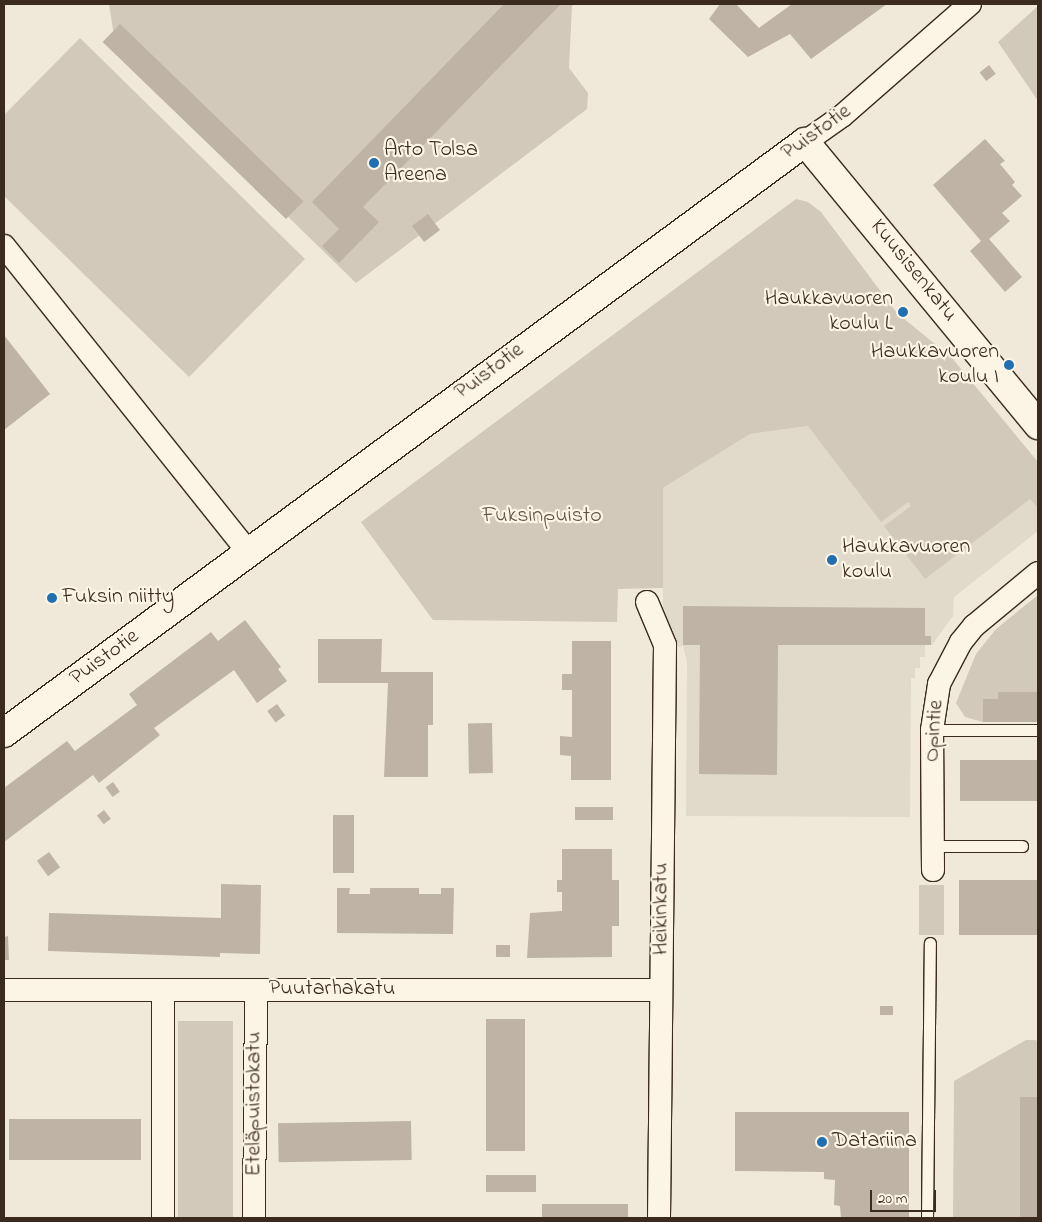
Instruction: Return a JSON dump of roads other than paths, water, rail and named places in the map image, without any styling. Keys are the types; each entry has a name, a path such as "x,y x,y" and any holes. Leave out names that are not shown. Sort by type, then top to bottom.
{"main road":[{"name":"Kuusisenkatu","path":"805,142 1038,425"},
{"name":"Puistotie","path":"4,733 805,142"}],"street":[{"name":"Puistotie","path":"805,142 842,116 970,4"},
{"path":"4,246 248,552"},
{"name":"Opintie","path":"933,870 932,730 939,684 961,642 986,615 1038,573"},
{"name":"Heikinkatu","path":"647,602 665,644 659,1218"},
{"name":"Puutarhakatu","path":"4,990 163,992 256,990 661,990"},
{"name":"Eteläpuistokatu","path":"254,1218 256,990"},
{"path":"163,992 163,1218"}],"lane":[{"path":"932,730 1038,730"},
{"path":"933,846 1022,846"},
{"path":"928,1218 930,944"}],"place":[{"name":"Arto Tolsa Areena","path":"374,163"},
{"name":"Haukkavuoren koulu L","path":"903,312"},
{"name":"Haukkavuoren koulu I","path":"1009,365"},
{"name":"Haukkavuoren koulu","path":"832,560"},
{"name":"Fuksin niitty","path":"52,598"},
{"name":"Datariina","path":"822,1142"}],"park label":[{"name":"Fuksinpuisto","path":"542,517"}]}
